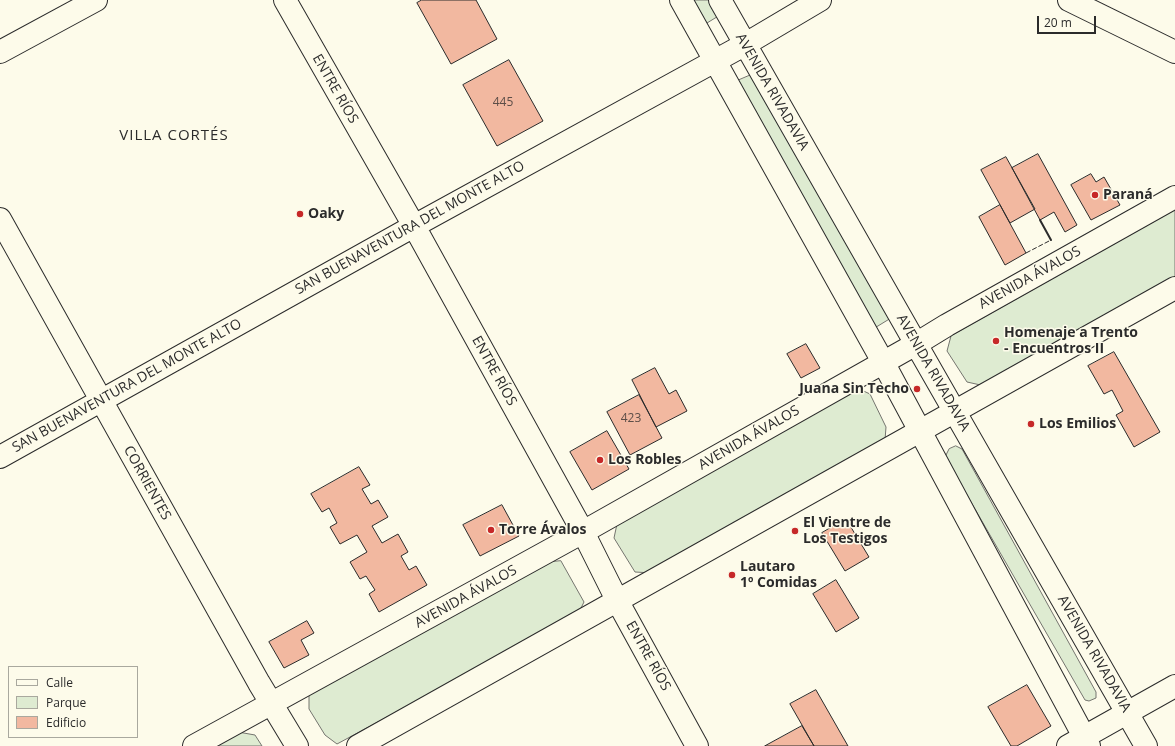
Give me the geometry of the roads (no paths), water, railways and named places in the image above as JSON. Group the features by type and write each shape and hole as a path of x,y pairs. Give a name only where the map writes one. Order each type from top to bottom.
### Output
{"street":[{"path":"0,52 96,0"},
{"name":"ENTRE RÍOS","path":"285,0 414,226 583,532 618,602 697,746"},
{"path":"681,0 883,362 1080,743 1128,712 1175,686"},
{"name":"AVENIDA RIVADAVIA","path":"720,0 744,45 1128,712 1146,746"},
{"name":"SAN BUENAVENTURA DEL MONTE ALTO","path":"0,457 414,226 714,60 744,45 820,0"},
{"path":"1069,0 1175,52"},
{"name":"AVENIDA ÁVALOS","path":"194,746 583,532 916,344 947,324 1175,197"},
{"name":"CORRIENTES","path":"0,219 271,703 297,746"},
{"path":"358,746 618,602 1175,288"}],"place":[{"name":"Paraná","path":"1095,195"},
{"name":"Oaky","path":"300,214"},
{"name":"Homenaje a Trento - Encuentros II","path":"996,341"},
{"name":"Juana Sin Techo","path":"917,389"},
{"name":"Los Emilios","path":"1031,424"},
{"name":"Los Robles","path":"600,460"},
{"name":"Torre Ávalos","path":"491,530"},
{"name":"El Vientre de Los Testigos","path":"795,531"},
{"name":"Lautaro 1º Comidas","path":"732,575"}],"district":[{"name":"VILLA CORTÉS","path":"174,136"}]}
